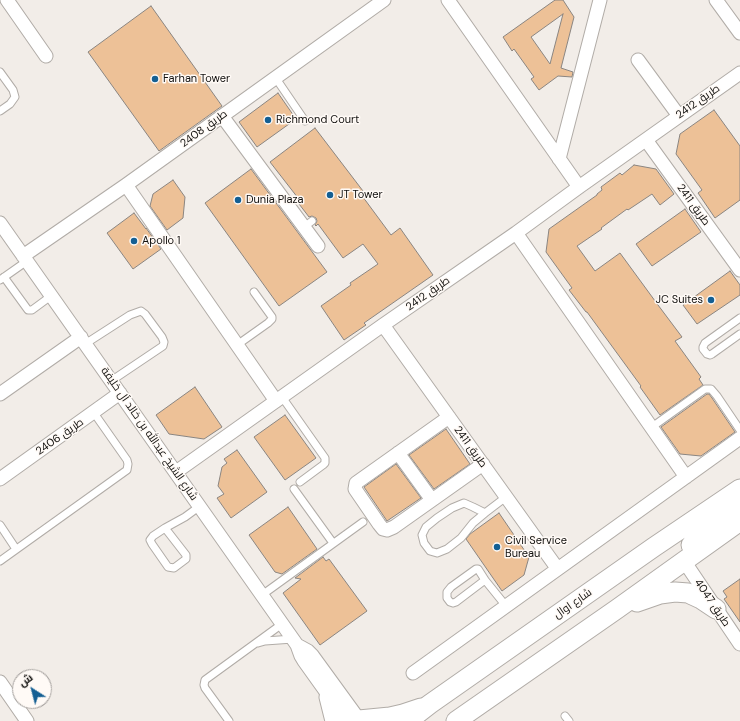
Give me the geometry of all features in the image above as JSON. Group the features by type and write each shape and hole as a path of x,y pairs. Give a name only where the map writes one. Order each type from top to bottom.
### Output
{"main road":[{"name":"شارع اوال","path":"408,721 647,552 740,489"},
{"path":"684,561 686,552 693,542 711,525 740,503"},
{"path":"456,721 740,521"},
{"path":"617,609 660,594 675,592 688,593 701,599 716,609"},
{"path":"329,697 335,721"},
{"path":"355,721 404,714 430,704"}],"street":[{"path":"7,0 46,56"},
{"name":"طريق 2408","path":"25,258 384,0"},
{"path":"448,0 579,187"},
{"path":"559,159 600,0"},
{"path":"716,0 740,33"},
{"path":"638,60 679,116"},
{"name":"طريق 2412","path":"176,472 516,233 740,73"},
{"path":"222,116 293,209 308,224 318,246"},
{"name":"طريق 2411","path":"646,140 740,270"},
{"path":"126,185 237,345 279,399"},
{"name":"شارع الشيخ عبدالله بن خالد آل خليفة","path":"0,223 295,642 304,662 329,697 355,721"},
{"path":"516,233 686,477"},
{"name":"طريق 2411","path":"383,326 557,568"},
{"path":"0,394 83,341"},
{"name":"طريق 2406","path":"0,479 120,393"},
{"path":"449,417 356,484 355,489 379,524 383,529 387,530 394,527 482,464"},
{"path":"413,673 557,568 740,438"},
{"path":"398,453 432,500"},
{"name":"طريق 4047","path":"684,561 740,644"},
{"name":"شارع الشيخ عبدالله بن خالد آل خليفة","path":"295,642 312,655 355,721"},
{"path":"0,682 27,721"}],"lane":[{"path":"0,72 13,90 15,97 10,104 0,111"},
{"path":"275,77 305,121"},
{"path":"25,258 2,279 28,310 32,310 52,296"},
{"path":"237,345 272,320 272,317 254,292"},
{"path":"83,341 130,315 141,311 145,314 162,337 164,342 163,346 111,381"},
{"path":"740,318 705,343 703,349 710,355 740,334"},
{"path":"652,427 705,389 711,389 740,430"},
{"path":"279,399 326,458 323,465 300,482"},
{"path":"0,561 127,470 127,460 94,413"},
{"path":"294,489 333,543"},
{"path":"485,513 464,503 452,508 426,527 422,535 424,543 430,551 437,553 447,549 461,538 473,522 485,513 506,497"},
{"path":"166,528 186,555 186,559 174,568 168,567 151,542 151,538 166,528 185,517 200,506"},
{"path":"262,595 363,522"},
{"path":"0,525 16,549"},
{"path":"485,580 456,602 450,602 447,598 447,592 451,587 478,569 506,606"},
{"path":"229,721 205,688 204,682 207,678 282,624"},
{"path":"256,643 265,641 295,642"}],"building":[{"path":"555,0 563,0 574,17 561,68 573,72 572,77 558,76 539,90 531,79 534,77 514,49 512,51 503,37","holes":["563,14 550,64 531,37"]},
{"name":"Farhan Tower","path":"151,6 222,106 159,151 88,52"},
{"name":"Richmond Court","path":"278,93 296,119 257,147 239,122"},
{"path":"714,110 740,146 740,200 715,218 698,193 702,190 676,154 680,134"},
{"path":"315,128 363,191 360,193 391,235 400,228 433,275 364,323 366,325 344,340 321,306 351,285 350,283 378,264 363,244 343,258 318,224 316,226 315,225 317,221 316,218 312,216 309,217 296,200 298,198 270,162"},
{"path":"634,165 656,169 674,194 660,205 652,194 628,210 627,209 601,228 602,229 577,246 595,271 620,253 682,337 675,341 701,377 699,379 703,385 660,415 640,387 641,386 569,290 572,288 546,252 549,229 597,195 602,190 601,187 620,173 622,175"},
{"path":"251,169 327,272 279,306 205,203"},
{"path":"173,180 185,197 183,218 167,230 150,206 153,194"},
{"path":"685,209 701,232 652,266 636,244"},
{"name":"Apollo 1","path":"134,213 161,249 133,269 107,233"},
{"name":"JC Suites","path":"730,271 740,285 740,295 697,324 683,305"},
{"path":"195,387 222,427 204,439 169,434 156,415"},
{"path":"709,394 712,398 735,432 701,456 680,454 661,427"},
{"path":"285,415 316,458 285,480 254,437"},
{"path":"446,429 470,464 434,489 409,455"},
{"path":"237,450 267,492 231,518 217,498 224,494 218,486 222,467 227,463 224,459"},
{"path":"396,464 421,498 387,521 364,487"},
{"path":"288,507 317,549 282,574 275,572 249,535"},
{"name":"Civil Service Bureau","path":"499,513 529,557 524,575 502,591 466,539 470,534"},
{"path":"323,557 326,561 329,559 367,611 320,645 283,593 301,579 295,578"},
{"path":"740,579 740,622 724,599 727,597 723,591"}],"place":[{"name":"Farhan Tower","path":"155,79"},
{"name":"Richmond Court","path":"268,120"},
{"name":"JT Tower","path":"330,195"},
{"name":"Dunia Plaza","path":"238,200"},
{"name":"Apollo 1","path":"134,241"},
{"name":"JC Suites","path":"711,300"},
{"name":"Civil Service Bureau","path":"497,547"}]}
